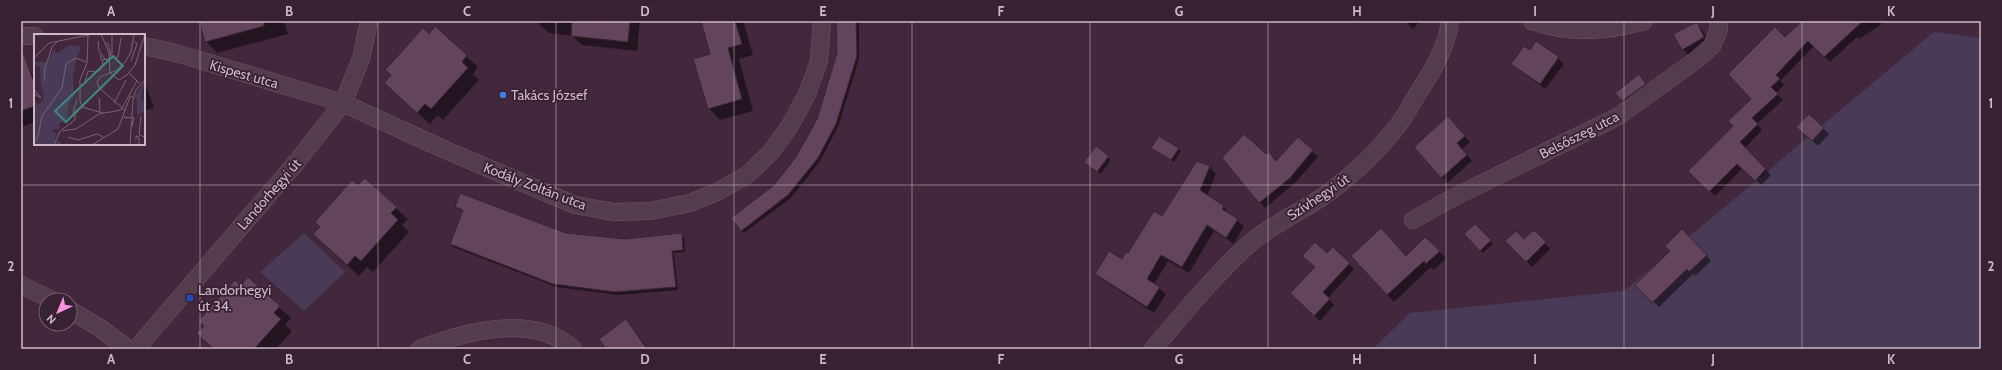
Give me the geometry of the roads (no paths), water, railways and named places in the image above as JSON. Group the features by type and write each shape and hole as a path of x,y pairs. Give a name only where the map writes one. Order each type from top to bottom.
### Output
{"street":[{"name":"Landorhegyi út","path":"136,349 294,164 343,103 361,59 369,21"},
{"name":"Kodály Zoltán utca","path":"343,103 441,148 575,204 614,212 650,211 690,203 717,192 747,175 770,152 791,124 807,94 819,61 822,21"},
{"name":"Szívhegyi út","path":"1153,349 1192,304 1247,246 1267,229 1292,217 1328,193 1357,170 1396,128 1434,68 1444,48 1450,21"},
{"path":"1532,21 1561,29 1583,32 1623,27 1644,21"},
{"name":"Belsőszeg utca","path":"1413,220 1454,197 1617,117 1690,65 1712,46 1719,30 1718,21"},
{"path":"21,36 34,36"},
{"name":"Kispest utca","path":"145,46 176,53 343,103"},
{"path":"21,285 38,293"},
{"path":"78,315 100,328 128,349"},
{"path":"420,349 448,338 473,332 501,329 527,329 566,342 573,349"}],"place":[{"name":"Takács József","path":"503,95"},
{"name":"Landorhegyi út 34.","path":"190,298"}]}
